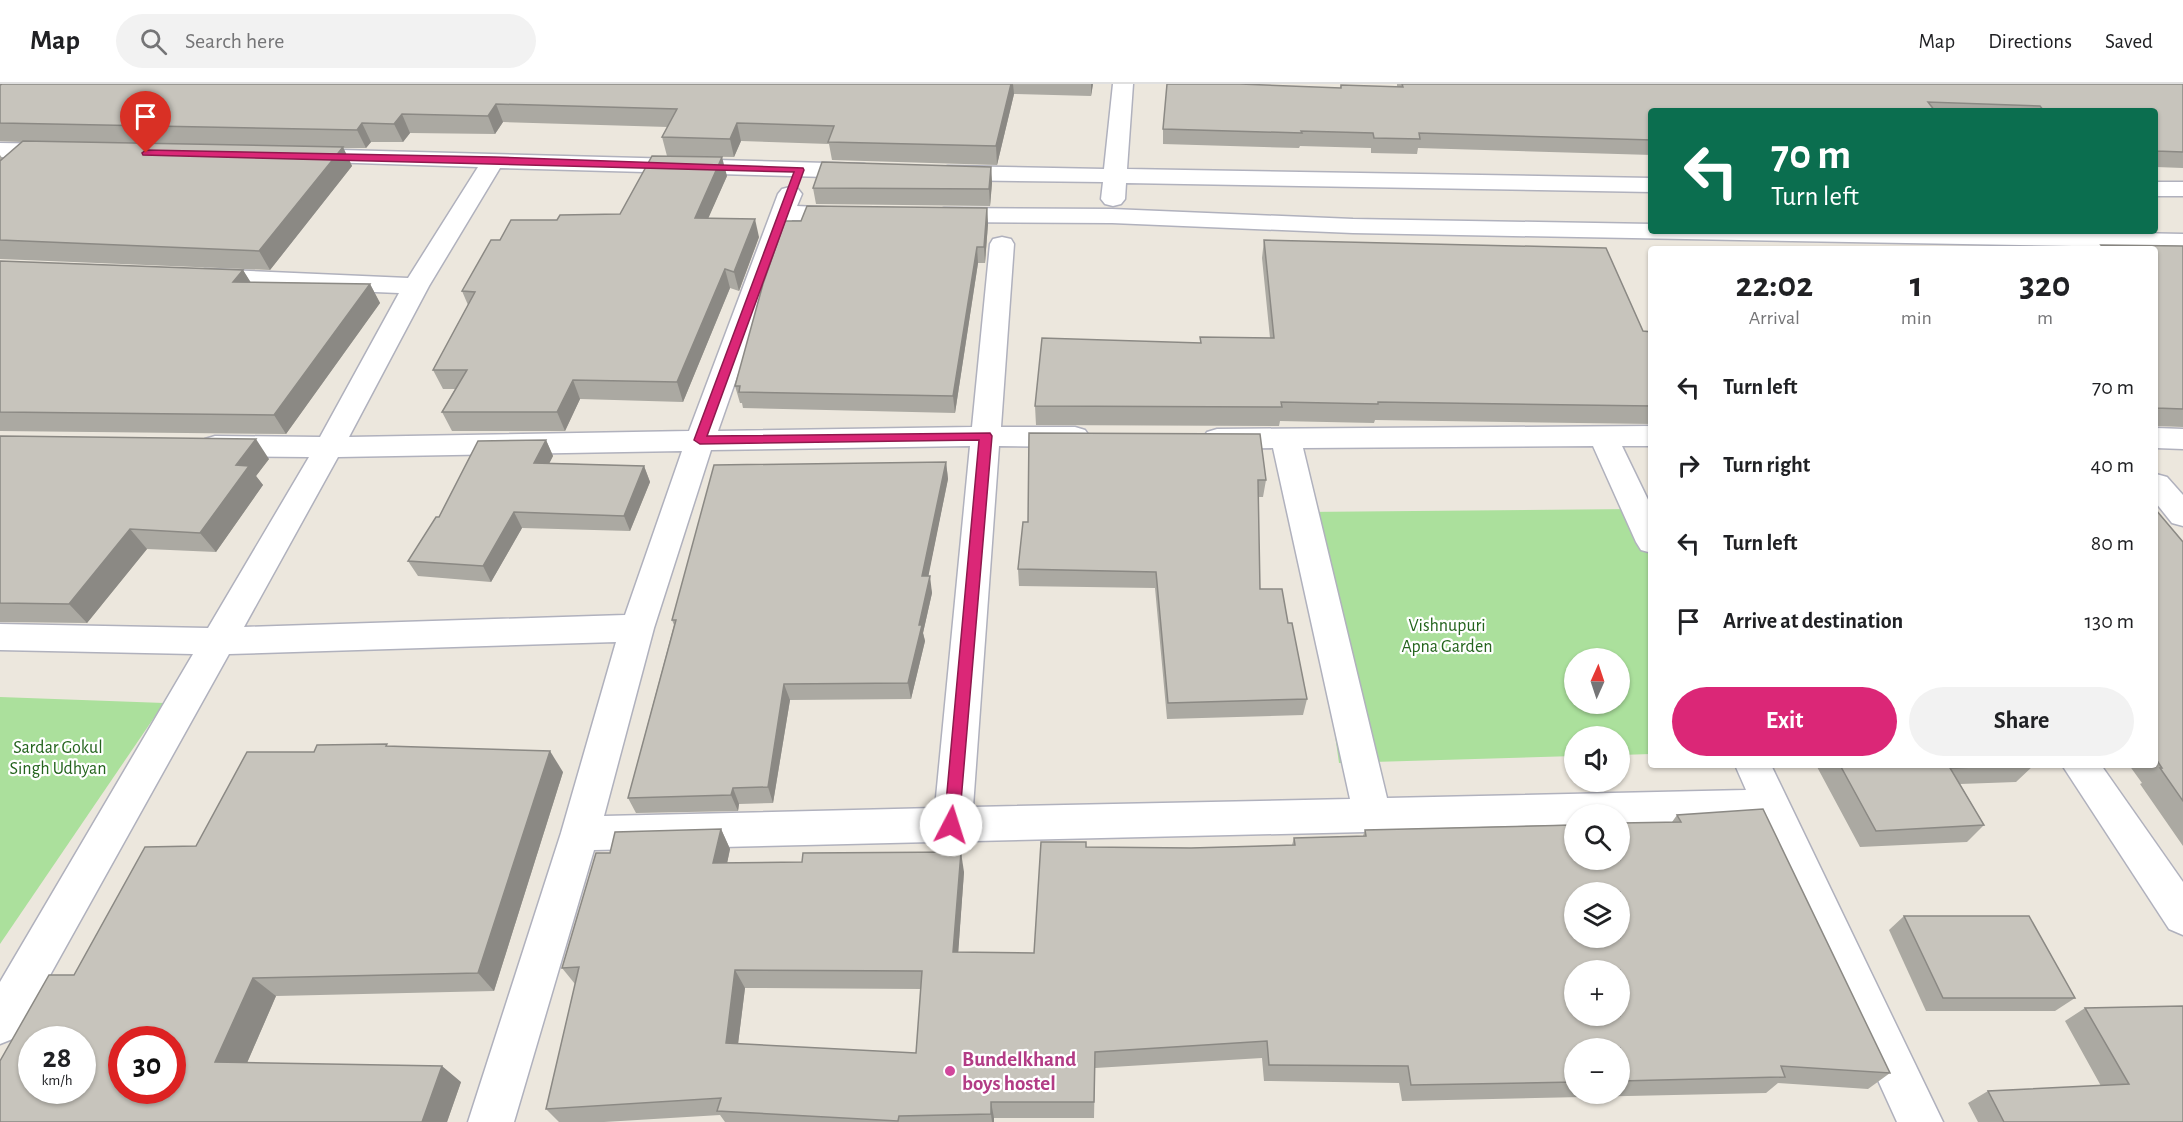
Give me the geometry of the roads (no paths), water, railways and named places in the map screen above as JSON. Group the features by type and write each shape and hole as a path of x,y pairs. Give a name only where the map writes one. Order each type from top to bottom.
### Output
{"street":[{"path":"1112,216 1123,84"},
{"path":"4,160 30,150 78,151"},
{"path":"280,155 881,172"},
{"path":"3,1011 220,641 416,286 494,160"},
{"path":"491,1122 580,833 637,628 700,440 799,170"},
{"path":"928,173 1648,185"},
{"path":"2158,189 2183,189"},
{"path":"784,213 866,214"},
{"path":"924,214 1112,216 1353,226 1648,231"},
{"path":"1796,234 2183,241"},
{"path":"951,825 1002,244"},
{"path":"178,276 416,286"},
{"path":"188,446 329,447 986,436 1101,437"},
{"path":"1603,436 1648,533"},
{"path":"1194,438 1648,436"},
{"path":"2158,438 2183,439"},
{"path":"1286,439 1371,815"},
{"path":"2158,486 2183,515"},
{"path":"0,637 220,641 637,628"},
{"path":"1754,768 1920,1122"},
{"path":"2082,768 2183,916"},
{"path":"580,833 1772,806"}],"place":[{"name":"Bundelkhand boys hostel","path":"950,1071"}],"park label":[{"name":"Vishnupuri Apna Garden","path":"1447,635"},
{"name":"Sardar Gokul Singh Udhyan","path":"58,757"}]}
